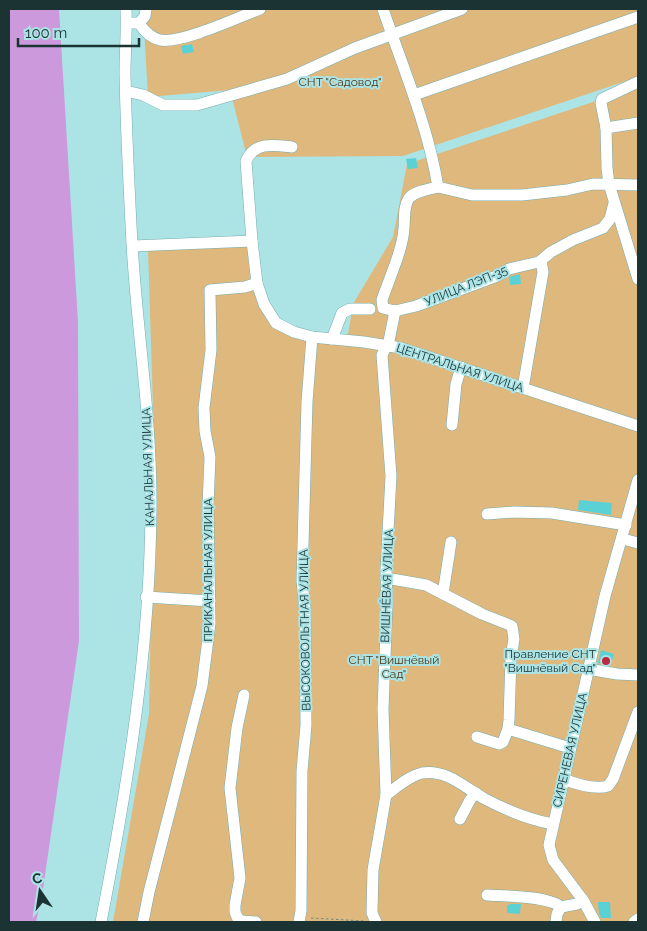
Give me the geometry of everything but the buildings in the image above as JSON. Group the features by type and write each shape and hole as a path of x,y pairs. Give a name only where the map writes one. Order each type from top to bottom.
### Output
{"street":[{"name":"КАНАЛЬНАЯ УЛИЦА","path":"102,922 122,814 138,702 151,503 132,246 126,91 126,9"},
{"path":"126,24 139,23 145,16 146,9"},
{"path":"139,23 154,38 169,40 207,30 260,9"},
{"path":"383,9 414,95 430,148 438,187"},
{"path":"126,91 143,94 163,106 192,106 287,79 355,48 462,9"},
{"path":"414,95 638,17"},
{"path":"638,82 602,99 601,103 606,128 609,184 638,279"},
{"path":"606,128 638,123"},
{"name":"ЦЕНТРАЛЬНАЯ УЛИЦА","path":"292,147 263,146 254,150 246,161 257,283 264,304 276,323 294,332 312,337 386,345 424,354 638,426"},
{"path":"376,308 382,300 403,237 404,212 411,196 416,193 438,187 472,195 498,195 567,190 593,184 638,186"},
{"name":"УЛИЦА ЛЭП-35","path":"394,311 421,304 498,276 509,268 541,261 551,252 573,240 603,228 610,219 614,203"},
{"path":"132,246 252,241"},
{"path":"524,388 542,272 541,261"},
{"name":"ПРИКАНАЛЬНАЯ УЛИЦА","path":"143,922 202,686 210,623 208,506 210,457 205,431 204,408 210,350 210,290 245,287 257,283"},
{"path":"332,339 342,314 350,309 376,308 394,311"},
{"name":"ВИШНЁВАЯ УЛИЦА","path":"375,921 372,913 373,870 386,795 383,709 391,476 382,355 394,311"},
{"name":"ВЫСОКОВОЛЬТНАЯ УЛИЦА","path":"300,920 302,772 306,725 305,620 302,582 307,402 312,337"},
{"path":"452,425 456,384 461,367"},
{"name":"СИРЕНЕВАЯ УЛИЦА","path":"595,922 583,900 551,856 549,845 605,596 623,539 638,480"},
{"path":"487,514 514,512 552,513 626,525"},
{"path":"623,539 638,544"},
{"path":"443,594 451,542"},
{"path":"386,578 421,583 482,614 512,626 514,639 511,657 508,729 504,740 499,744 478,737"},
{"path":"146,597 210,601"},
{"path":"588,669 617,674 638,675"},
{"path":"244,695 237,728 230,788 240,878 235,905 236,916 242,921 256,922"},
{"path":"563,779 599,788 608,786 613,779 638,712"},
{"path":"508,729 570,748"},
{"path":"386,795 416,775 429,772 448,776 517,814 553,824"},
{"path":"460,819 476,793"},
{"path":"487,895 525,897 556,903 561,907 577,904 583,900"},
{"path":"556,922 557,914 561,907"},
{"path":"634,922 638,919"}],"path":[{"path":"300,920 375,921"}],"green space":[{"name":"СНТ \"Садовод\"","path":"143,9 638,9 638,77 403,156 247,157 230,90 148,97"},
{"name":"СНТ \"Вишнёвый Сад\"","path":"638,87 638,922 113,922 149,714 154,440 148,249 232,244 254,248 262,298 276,326 346,346 353,304 393,237 407,164"}],"shaded area":[{"path":"9,9 59,9 78,322 79,641 42,896 36,922 9,922"}],"place":[{"name":"Правление СНТ \"Вишнёвый Сад\"","path":"606,661"}]}
